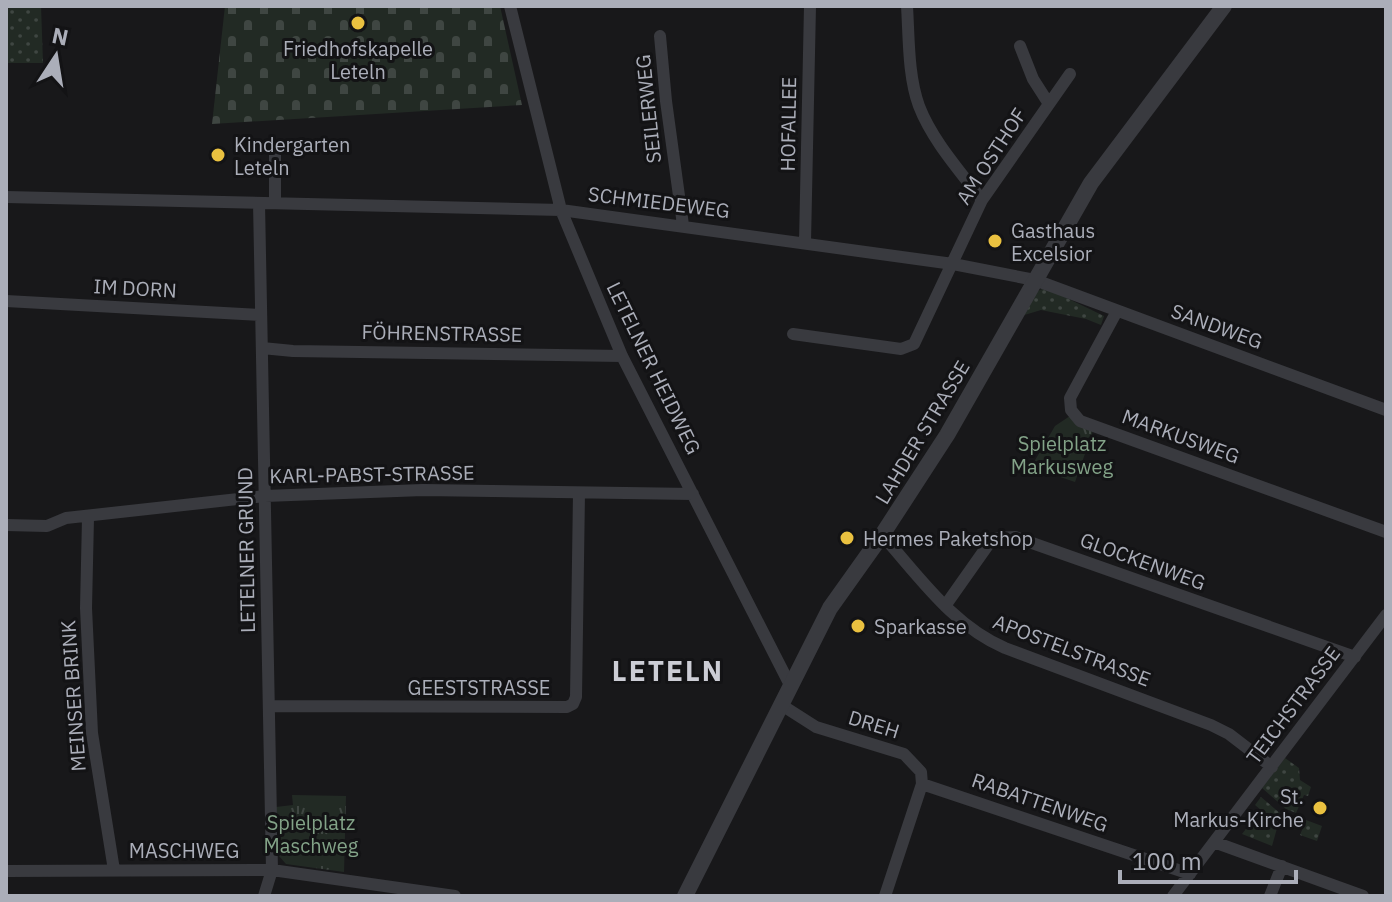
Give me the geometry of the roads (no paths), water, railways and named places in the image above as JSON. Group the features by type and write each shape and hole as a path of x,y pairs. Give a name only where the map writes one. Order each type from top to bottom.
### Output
{"street":[{"name":"LETELNER HEIDWEG","path":"510,6 561,210 622,356 790,685"},
{"name":"HOFALLEE","path":"805,242 810,6"},
{"path":"907,6 910,56 919,105 934,134 982,200"},
{"name":"LAHDER STRASSE","path":"685,896 830,608 947,435 1091,183 1224,6"},
{"name":"SEILERWEG","path":"660,36 683,225"},
{"path":"1020,46 1033,79 1049,104"},
{"name":"AM OSTHOF","path":"793,334 901,349 918,338 982,200 1070,74"},
{"path":"275,147 275,202"},
{"name":"SCHMIEDEWEG","path":"6,197 561,210 805,242 953,264 1035,280"},
{"name":"LETELNER GRUND","path":"259,203 272,870 264,896"},
{"name":"SANDWEG","path":"1035,280 1386,410"},
{"name":"IM DORN","path":"6,301 261,315"},
{"name":"MARKUSWEG","path":"1117,311 1070,398 1071,410 1080,421 1386,532"},
{"name":"FÖHRENSTRASSE","path":"262,348 622,356"},
{"name":"KARL-PABST-STRASSE","path":"6,525 47,526 66,518 88,518 265,496 423,490 693,494"},
{"name":"GEESTSTRASSE","path":"269,706 567,707 573,704 576,697 579,493"},
{"name":"MEINSER BRINK","path":"88,518 86,608 92,733 114,870"},
{"name":"APOSTELSTRASSE","path":"882,535 945,606 976,633 1211,725 1229,734 1272,767"},
{"name":"GLOCKENWEG","path":"945,606 988,545 997,538 1015,537 1355,657"},
{"name":"TEICHSTRASSE","path":"1173,896 1386,615"},
{"name":"DREH","path":"780,704 816,727 904,754 921,772 922,784"},
{"path":"885,896 922,784"},
{"name":"RABATTENWEG","path":"922,784 1190,874"},
{"path":"1214,842 1363,896"},
{"path":"1270,896 1282,866"},
{"name":"MASCHWEG","path":"6,871 272,870 455,896"}],"place":[{"name":"Friedhofskapelle Leteln","path":"358,23"},
{"name":"Kindergarten Leteln","path":"218,155"},
{"name":"Gasthaus Excelsior","path":"995,241"},
{"name":"Hermes Paketshop","path":"847,538"},
{"name":"Sparkasse","path":"858,626"},
{"name":"St. Markus-Kirche","path":"1320,808"}],"district":[{"name":"LETELN","path":"668,670"}],"park label":[{"name":"Spielplatz Markusweg","path":"1062,454"},
{"name":"Spielplatz Maschweg","path":"311,834"}]}
